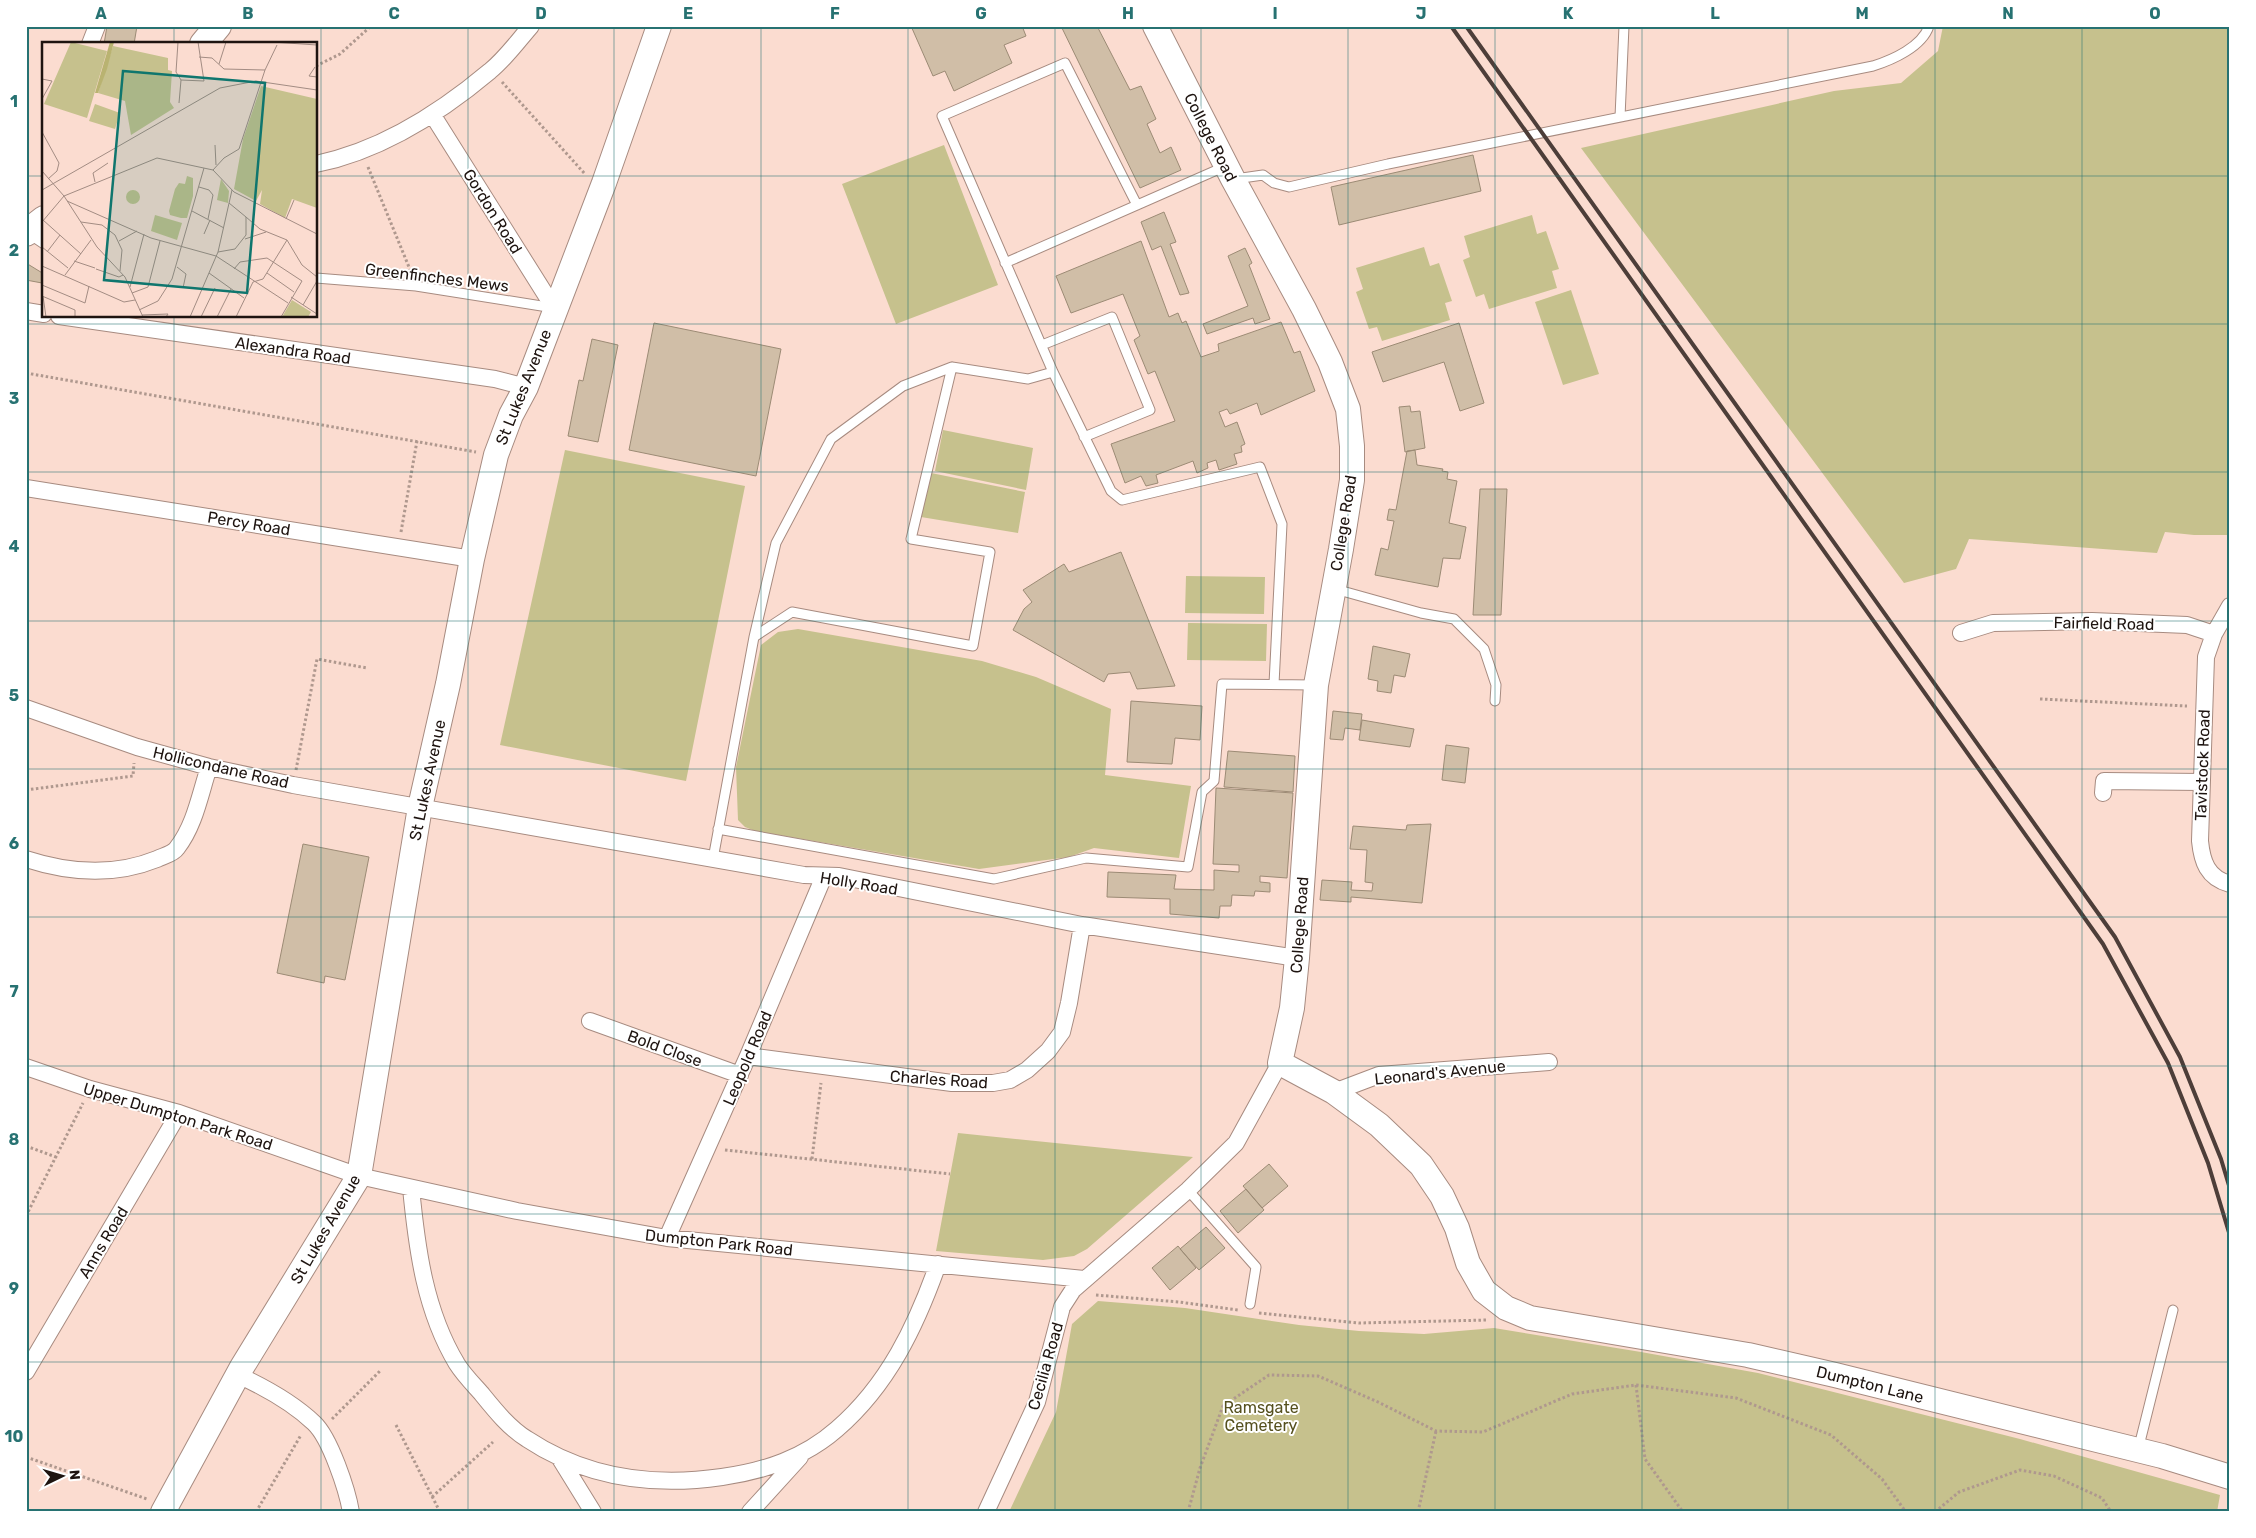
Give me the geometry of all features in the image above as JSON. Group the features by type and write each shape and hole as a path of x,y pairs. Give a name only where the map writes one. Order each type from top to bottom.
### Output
{"main road":[{"path":"205,42 218,26"}],"street":[{"path":"91,42 96,26"},
{"path":"318,164 339,159 392,137 432,114 491,70 531,26"},
{"name":"St Lukes Avenue","path":"164,1509 238,1375 359,1176 420,807 472,559 496,456 511,415 526,387 554,308 604,182 659,26"},
{"name":"College Road","path":"1084,1279 1188,1190 1236,1143 1280,1063 1292,1008 1297,958 1316,685 1352,480 1352,446 1348,409 1330,362 1155,26"},
{"name":"Gordon Road","path":"432,114 554,308"},
{"path":"26,312 42,314"},
{"name":"Alexandra Road","path":"73,318 495,379 526,387"},
{"name":"Percy Road","path":"26,488 472,559"},
{"path":"2214,634 2230,606"},
{"name":"Fairfield Road","path":"1961,633 1993,623 2092,621 2187,625 2214,634"},
{"name":"Tavistock Road","path":"2214,634 2206,657 2200,840 2202,862 2212,875 2230,884"},
{"name":"Hollicondane Road","path":"26,708 137,747 209,767 294,785 420,807"},
{"path":"26,859 44,865 79,871 105,871 143,864 176,851 189,830 209,767"},
{"path":"2103,793 2104,781 2202,782"},
{"name":"Holly Road","path":"420,807 804,875 839,876 1082,925 1297,958"},
{"name":"Leopold Road","path":"667,1238 740,1075 824,876"},
{"name":"Charles Road","path":"748,1056 824,1068 974,1084 1010,1080 1027,1070 1048,1051 1062,1032 1069,1004 1082,925"},
{"name":"Bold Close","path":"590,1021 740,1075"},
{"name":"Leonard's Avenue","path":"1334,1092 1379,1075 1549,1062"},
{"path":"1280,1063 1334,1092 1379,1125 1421,1165 1442,1196 1457,1228 1468,1263 1484,1291 1506,1308"},
{"name":"Upper Dumpton Park Road","path":"26,1067 90,1089 179,1113 359,1176"},
{"name":"Anns Road","path":"28,1366 179,1113"},
{"name":"Dumpton Park Road","path":"359,1176 517,1211 667,1238 1084,1279"},
{"path":"411,1188 415,1229 428,1300 442,1336 454,1359 496,1411 525,1438 559,1457 615,1477 655,1482 698,1481 757,1472 803,1453 837,1430 865,1402 892,1368 925,1301 938,1264"},
{"name":"Cecilia Road","path":"986,1512 1036,1402 1062,1306 1073,1290 1084,1279"},
{"name":"Dumpton Lane","path":"1506,1308 1530,1318 1738,1354 1835,1375 2162,1456 2230,1477"},
{"path":"238,1375 293,1407 315,1426 347,1492 351,1512"},
{"path":"750,1512 803,1453"},
{"path":"559,1457 593,1512"}],"lane":[{"path":"1620,117 1624,26"},
{"path":"1005,264 1137,205 1230,173 1263,175 1274,183 1289,187 1388,164 1873,66 1892,60 1911,48 1929,26"},
{"path":"1137,205 1065,64 942,116 1053,372 1111,491 1122,500 1260,467 1282,524 1274,684"},
{"name":"Greenfinches Mews","path":"318,278 416,286 554,308"},
{"path":"1042,345 1112,317 1150,410 1084,437"},
{"path":"713,859 754,637 776,543 831,439 903,386 952,367 1028,379 1053,372"},
{"path":"754,637 792,612 973,646 990,552 911,539 952,367"},
{"path":"1333,588 1421,613 1454,619 1484,648 1496,685 1495,701"},
{"path":"718,829 994,879 1086,858 1188,867 1202,792 1214,781 1222,684 1316,685"},
{"path":"1188,1190 1256,1267 1249,1309"},
{"path":"2138,1451 2173,1310"}],"path":[{"path":"318,65 340,54 370,26"},
{"path":"491,70 585,174 604,182"},
{"path":"361,150 416,286"},
{"path":"26,373 496,456"},
{"path":"398,547 417,441"},
{"path":"294,785 317,659 367,668"},
{"path":"2040,699 2204,706"},
{"path":"26,790 133,776 137,747"},
{"path":"812,1159 824,1068"},
{"path":"26,1216 90,1089"},
{"path":"26,1146 56,1157"},
{"path":"707,1148 950,1174"},
{"path":"1084,1279 1096,1295 1249,1309 1359,1323 1500,1320 1506,1308"},
{"path":"256,1512 315,1426 381,1370"},
{"path":"1188,1512 1200,1468 1223,1406 1269,1375 1318,1376 1376,1401 1436,1431 1483,1432 1572,1394 1636,1385 1736,1398 1831,1435 1882,1479 1906,1512"},
{"path":"1636,1385 1645,1460 1683,1512"},
{"path":"396,1425 440,1512"},
{"path":"1418,1512 1436,1431"},
{"path":"432,1497 493,1442"},
{"path":"26,1457 164,1509"},
{"path":"1934,1512 1960,1492 2020,1470 2054,1476 2070,1483 2102,1498 2111,1512"}],"green space":[{"path":"1943,26 2230,26 2230,535 2194,535 2165,532 2157,553 1969,539 1956,569 1904,583 1581,148 1834,91 1901,83 1938,51"},
{"path":"944,145 998,285 896,324 842,184"},
{"path":"1532,215 1537,234 1546,231 1559,269 1552,271 1557,288 1489,309 1484,294 1476,297 1463,260 1470,257 1464,236"},
{"path":"1424,247 1430,266 1439,263 1452,301 1445,303 1450,320 1382,341 1377,327 1369,329 1356,292 1363,289 1356,268"},
{"path":"1571,290 1599,374 1563,385 1535,302"},
{"path":"943,430 1033,448 1026,490 935,471"},
{"path":"565,450 745,486 686,781 500,745"},
{"path":"931,473 1025,492 1018,533 921,517"},
{"path":"1186,576 1265,577 1264,614 1185,613"},
{"path":"1188,623 1267,624 1266,661 1187,660"},
{"path":"798,629 982,661 1036,677 1111,709 1105,775 1191,786 1179,858 1094,848 1069,857 979,869 755,831 745,827 738,820 736,767 761,645 778,632"},
{"path":"958,1133 1193,1157 1087,1249 1074,1256 1043,1260 936,1251"},
{"name":"Ramsgate Cemetery","path":"1098,1301 1185,1308 1299,1325 1359,1331 1424,1334 1494,1328 1758,1373 2020,1439 2220,1495 2217,1512 1009,1512 1056,1412 1072,1324"}],"building":[{"path":"107,26 137,26 134,42 104,42"},
{"path":"911,26 1022,26 1026,36 1004,45 1012,63 954,91 945,71 933,76"},
{"path":"1061,26 1097,26 1130,90 1141,86 1156,119 1147,124 1160,153 1171,147 1181,170 1140,188"},
{"path":"1473,155 1481,191 1339,225 1331,187"},
{"path":"1164,212 1176,242 1170,244 1189,293 1180,295 1161,246 1152,250 1141,222"},
{"path":"1141,241 1169,317 1178,313 1182,323 1186,321 1201,357 1219,351 1218,344 1281,322 1294,353 1300,351 1315,391 1261,415 1257,403 1230,414 1227,409 1219,412 1225,427 1237,422 1245,444 1241,446 1242,452 1234,454 1237,464 1219,470 1216,460 1207,463 1208,468 1197,473 1193,461 1156,475 1158,483 1146,486 1141,476 1125,483 1111,444 1175,421 1155,371 1148,374 1134,340 1140,336 1123,294 1071,313 1056,276"},
{"path":"1245,248 1252,263 1249,265 1270,319 1255,324 1253,318 1207,334 1203,324 1248,306 1228,256"},
{"path":"26,263 42,273 42,283 26,280"},
{"path":"654,323 781,349 756,476 629,450"},
{"path":"1459,323 1484,403 1460,411 1444,362 1383,382 1372,352"},
{"path":"592,339 618,345 598,442 568,436 579,380 583,381"},
{"path":"1410,406 1411,412 1420,411 1425,448 1405,452 1399,407"},
{"path":"1415,450 1417,465 1443,469 1442,471 1448,472 1447,479 1457,481 1449,523 1466,527 1460,559 1443,558 1438,587 1375,575 1381,548 1388,550 1394,521 1387,520 1389,509 1396,510 1407,451"},
{"path":"1480,489 1507,489 1501,615 1473,615"},
{"path":"1121,552 1175,686 1137,689 1130,672 1108,674 1104,682 1013,630 1024,609 1032,602 1023,590 1064,564 1069,572"},
{"path":"1373,646 1410,654 1405,677 1394,675 1391,693 1377,691 1378,681 1368,679"},
{"path":"1131,701 1202,706 1200,740 1175,738 1172,764 1127,762"},
{"path":"1333,711 1362,714 1360,730 1345,728 1343,740 1330,739"},
{"path":"1362,720 1414,729 1410,747 1359,740"},
{"path":"1446,745 1469,748 1465,783 1442,780"},
{"path":"1228,751 1295,756 1293,792 1224,787"},
{"path":"1216,788 1293,793 1287,878 1260,876 1260,882 1270,883 1270,892 1255,891 1254,896 1232,895 1231,906 1220,906 1219,918 1170,914 1170,899 1107,897 1108,872 1176,875 1174,889 1214,890 1214,870 1239,872 1239,865 1213,864"},
{"path":"1431,824 1422,903 1351,897 1351,902 1320,900 1322,880 1352,882 1351,890 1372,891 1373,883 1365,882 1367,850 1350,849 1353,826 1406,830 1407,825"},
{"path":"303,844 369,857 345,980 325,976 324,983 277,973"},
{"path":"1269,1164 1288,1186 1262,1208 1243,1186"},
{"path":"1246,1189 1264,1210 1238,1233 1220,1211"},
{"path":"1206,1227 1225,1248 1199,1270 1180,1249"},
{"path":"1178,1246 1196,1268 1170,1290 1152,1268"}],"railway":[{"path":"1451,26 2103,944 2168,1063 2208,1163 2230,1236"},
{"path":"1466,26 2115,937 2180,1057 2221,1159 2230,1189"}]}
